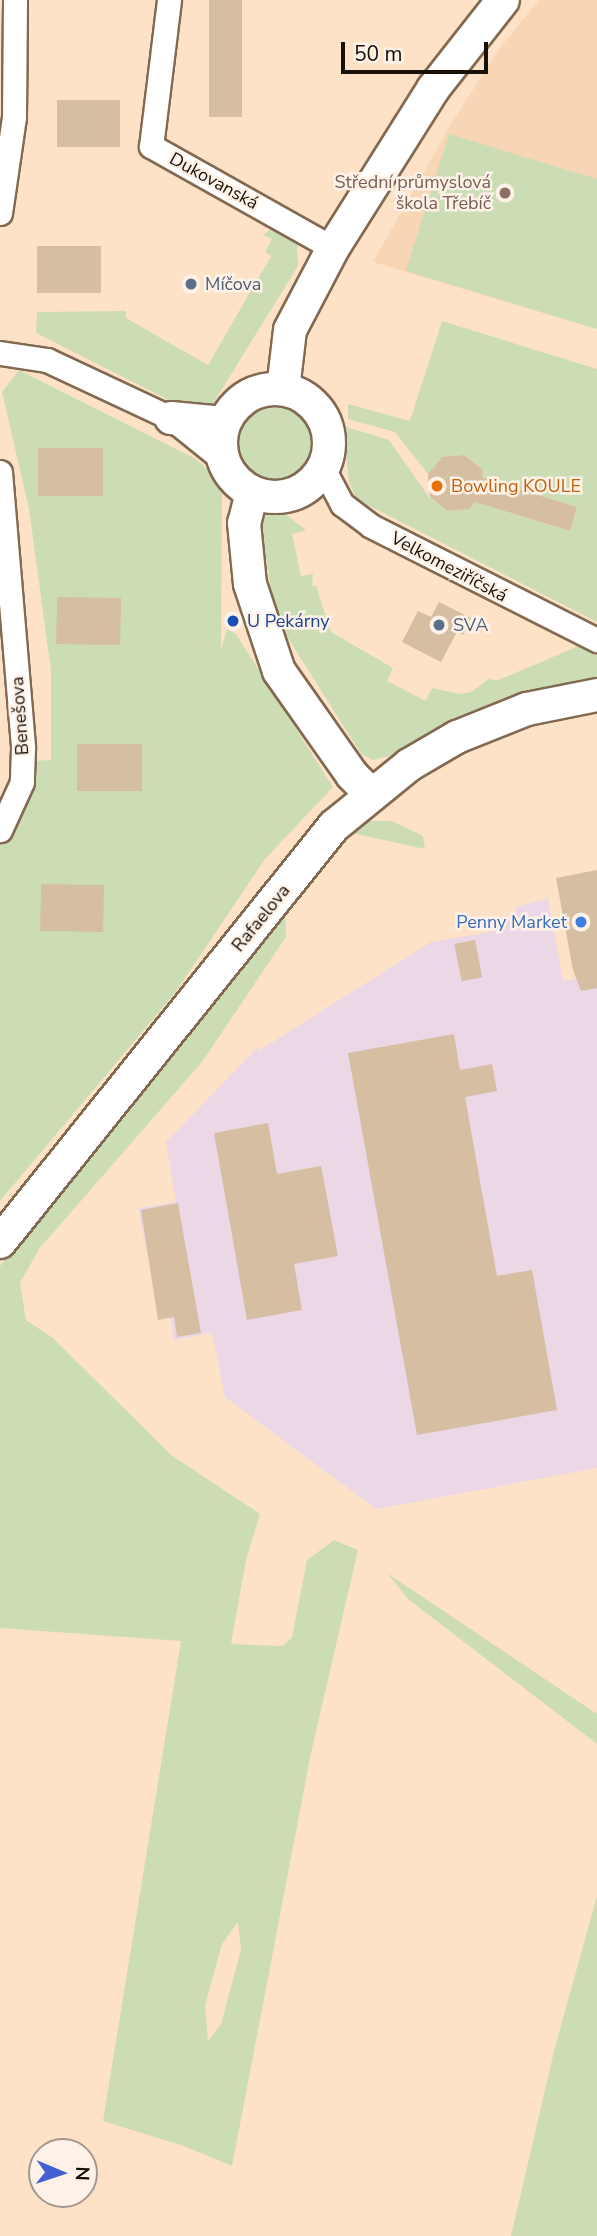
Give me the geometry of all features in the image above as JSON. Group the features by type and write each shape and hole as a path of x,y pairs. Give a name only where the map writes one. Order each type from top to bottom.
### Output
{"street":[{"path":"0,214 14,117 16,0"},
{"name":"Dukovanská","path":"169,0 151,146 333,248"},
{"path":"283,389 290,330 333,248 433,89 503,0"},
{"path":"0,353 47,360 171,418 223,460 237,481 252,492 287,496 303,489 323,468 328,452 323,418 299,394 283,389 247,396 224,423 223,460"},
{"path":"171,418 224,423"},
{"name":"Velkomeziříčská","path":"323,468 342,504 371,526 597,640"},
{"name":"Benešova","path":"0,472 23,748 22,782 0,830"},
{"path":"252,492 244,523 250,584 279,671 344,765 371,794"},
{"name":"Rafaelova","path":"0,1242 334,826 409,765 476,727 527,709 597,695"}],"shaded area":[{"name":"Střední průmyslová škola Třebíč","path":"539,0 597,0 597,329 373,262 451,124 499,49"},
{"path":"548,898 563,981 597,975 597,1468 376,1509 225,1397 212,1333 174,1340 159,1253 147,1253 138,1208 176,1202 166,1142 258,1047 257,1052 431,942 490,932 490,923 516,921 516,907"}],"green space":[{"path":"449,134 597,179 597,329 406,271"},
{"path":"274,225 297,239 298,266 209,410 198,415 36,333 37,312 126,311 126,318 208,365 271,256 265,252 272,239 264,235"},
{"path":"442,321 597,369 597,622 356,499 349,482 343,426 389,440 429,497 447,511 469,509 475,502 570,531 577,507 483,478 482,469 464,455 442,457 428,474 395,432 348,419 348,404 410,421"},
{"path":"19,370 196,459 217,478 222,493 221,651 227,629 236,634 333,787 265,859 175,993 0,1201 0,844 24,812 35,761 51,760 51,671 29,509 2,392"},
{"path":"275,404 290,407 303,416 312,429 315,444 312,459 303,472 290,481 275,484 260,481 247,472 238,459 235,444 238,429 247,416 260,407"},
{"path":"280,510 306,530 292,534 301,576 313,574 312,586 316,586 331,632 393,668 387,681 426,701 432,688 460,694 471,692 490,678 496,681 581,645 597,654 597,682 407,752 373,760 361,754 283,630 272,596 261,525 268,511"},
{"path":"369,821 392,821 423,836 425,849 347,832"},
{"path":"285,909 286,937 202,1062 39,1249 20,1283 26,1320 53,1338 171,1455 260,1514 246,1560 231,1644 283,1646 292,1637 307,1560 334,1540 358,1550 311,1753 232,2166 184,2146 103,2121 181,1641 0,1628 0,1266","holes":["238,1922 241,1950 221,2024 208,2041 205,2005 222,1944"]},
{"path":"387,1573 597,1714 597,1744 408,1599"},
{"path":"597,1896 597,2236 511,2236 555,2047"}],"building":[{"path":"209,0 242,0 242,117 209,117"},
{"path":"57,100 120,100 120,147 57,147"},
{"path":"37,246 101,246 101,293 37,293"},
{"path":"38,448 103,448 103,496 38,496"},
{"path":"464,455 482,469 483,478 577,507 570,531 475,502 469,509 447,511 430,497 428,474 442,457"},
{"path":"57,597 121,598 120,645 56,644"},
{"name":"SVA","path":"439,602 471,618 463,635 457,632 441,662 402,642 418,611 431,617"},
{"path":"77,744 142,744 142,791 77,791"},
{"name":"Penny Market","path":"597,870 597,988 581,991 573,970 556,878"},
{"path":"41,884 104,885 103,932 40,931"},
{"path":"475,940 482,977 462,981 454,944"},
{"path":"454,1034 460,1070 492,1064 497,1091 465,1097 497,1276 532,1270 557,1410 417,1435 348,1053"},
{"path":"268,1123 277,1174 321,1166 338,1256 294,1264 302,1310 247,1320 214,1133"},
{"path":"178,1203 201,1333 177,1337 174,1317 158,1320 141,1210"}],"place":[{"name":"Střední průmyslová škola Třebíč","path":"505,193"},
{"name":"Míčova","path":"191,284"},
{"name":"Bowling KOULE","path":"437,486"},
{"name":"U Pekárny","path":"233,621"},
{"name":"SVA","path":"439,625"},
{"name":"Penny Market","path":"581,922"}]}
